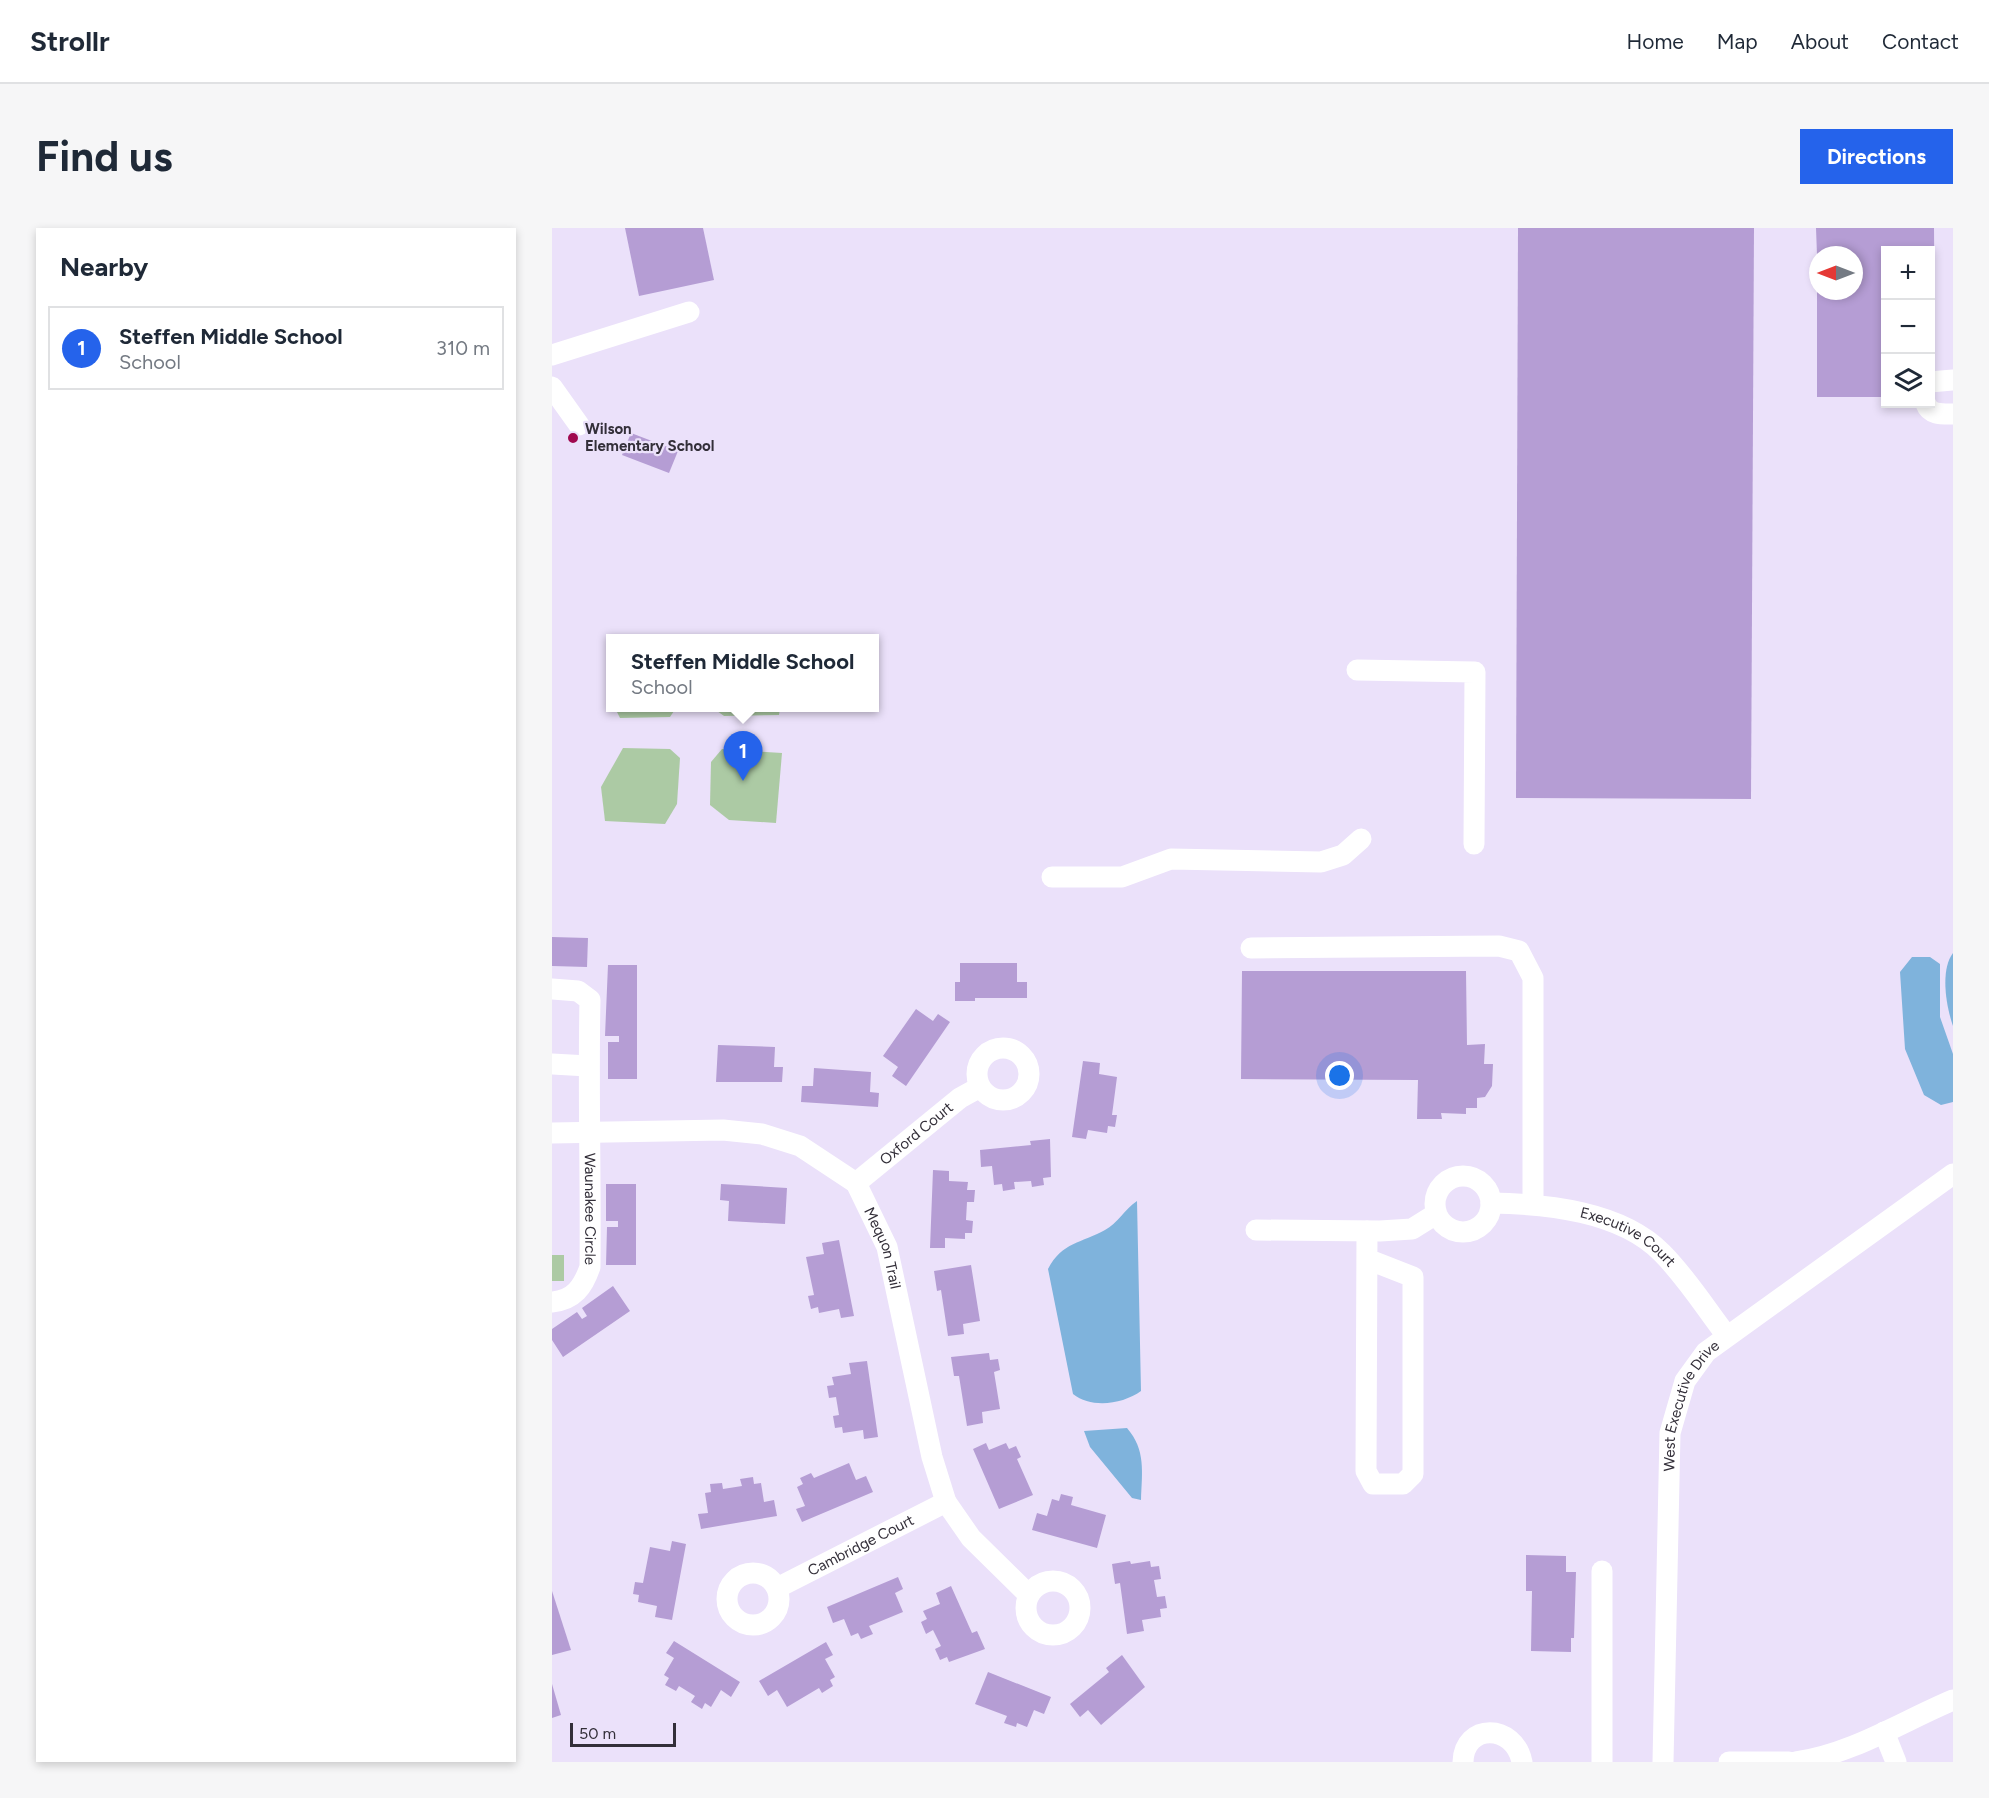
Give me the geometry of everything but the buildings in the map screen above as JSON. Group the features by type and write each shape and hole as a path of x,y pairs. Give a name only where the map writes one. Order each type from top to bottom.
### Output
{"street":[{"path":"552,355 689,312"},
{"path":"1935,382 1953,380"},
{"path":"552,387 579,425"},
{"path":"1929,408 1938,414 1953,414"},
{"path":"1357,670 1475,672 1474,844"},
{"path":"1052,877 1122,876 1171,859 1321,862 1343,855 1361,839"},
{"path":"1251,948 1499,946 1519,951 1533,978 1533,1204"},
{"name":"Waunakee Circle","path":"552,989 578,992 590,1000 588,1065 591,1132 590,1267 584,1285 575,1294 562,1301 552,1302"},
{"path":"552,1064 588,1065"},
{"name":"Oxford Court","path":"856,1183 960,1098 980,1088"},
{"path":"552,1133 723,1130 762,1134 800,1146 856,1183"},
{"name":"West Executive Drive","path":"1663,1762 1670,1433 1685,1381 1706,1352 1953,1174"},
{"path":"1457,1176 1467,1176 1484,1185 1491,1203 1486,1220 1480,1226 1464,1232 1447,1227 1436,1214 1434,1204 1441,1186 1457,1176"},
{"name":"Mequon Trail","path":"856,1183 887,1247 932,1458 946,1502 971,1538 1029,1595"},
{"name":"Executive Court","path":"1491,1203 1533,1204 1600,1217 1661,1252 1727,1336"},
{"path":"1256,1230 1412,1229 1436,1214"},
{"path":"1367,1231 1366,1471 1373,1484 1403,1484 1413,1474 1413,1277 1367,1259"},
{"name":"Cambridge Court","path":"777,1588 946,1502"},
{"path":"1602,1571 1602,1762"},
{"path":"1796,1762 1835,1754 1953,1700"},
{"path":"1463,1762 1466,1749 1471,1741 1488,1732 1498,1733 1514,1742 1522,1762"},
{"path":"1884,1732 1896,1762"},
{"path":"1729,1762 1788,1762"}],"green space":[{"path":"617,712 673,712 670,717 620,718"},
{"path":"718,712 779,712 779,715 724,716"},
{"path":"623,748 670,749 680,758 677,804 665,824 605,821 601,787"},
{"path":"722,749 782,753 776,823 729,820 710,805 711,762"},
{"path":"552,1255 564,1255 564,1281 552,1281"}],"water":[{"path":"1953,953 1953,1026 1946,999 1945,978"},
{"path":"1912,957 1930,957 1940,964 1940,1017 1953,1054 1953,1102 1941,1105 1924,1095 1905,1049 1900,972"},
{"path":"1137,1201 1141,1391 1117,1402 1089,1402 1073,1394 1048,1269 1066,1248 1109,1227"},
{"path":"1127,1428 1140,1453 1141,1500 1132,1498 1090,1447 1084,1431"}],"place":[{"name":"Wilson Elementary School","path":"573,438"},
{"name":"Steffen Middle School","path":"743,781"}]}
